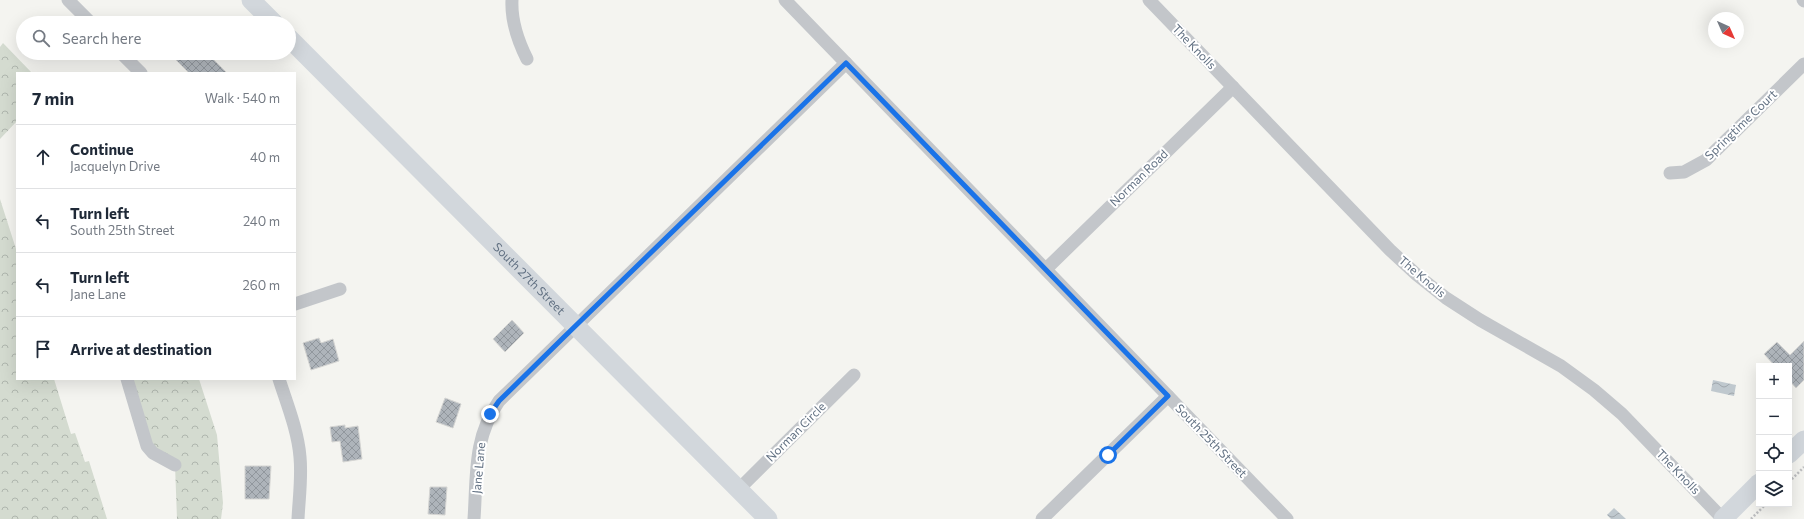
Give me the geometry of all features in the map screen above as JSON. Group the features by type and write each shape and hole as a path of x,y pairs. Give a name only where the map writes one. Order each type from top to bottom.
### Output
{"main road":[{"path":"251,0 267,16"},
{"name":"South 27th Street","path":"296,45 768,519"},
{"path":"1792,451 1804,440"},
{"path":"1723,519 1756,487"}],"street":[{"path":"68,0 84,16"},
{"path":"512,0 514,24 527,59"},
{"name":"South 25th Street","path":"785,0 1287,519"},
{"name":"The Knolls","path":"1149,0 1385,244 1417,275 1446,298 1480,320 1536,351 1594,390 1622,414 1723,519"},
{"path":"128,60 140,72"},
{"name":"Jane Lane","path":"474,519 480,440 490,414 499,401 846,63"},
{"name":"Springtime Court","path":"1670,174 1684,172 1706,160 1804,64"},
{"name":"Norman Road","path":"1046,269 1233,87"},
{"path":"296,304 340,289"},
{"name":"Norman Circle","path":"739,489 854,375"},
{"path":"127,380 147,446 153,453 175,465"},
{"path":"279,380 295,432 300,455 301,475 298,519"},
{"path":"1042,519 1168,396"}],"path":[{"path":"1792,479 1804,467"},
{"path":"1751,519 1763,507"}],"green space":[{"path":"3,43 16,56 16,60 19,60 31,72 16,72 16,122 0,139 0,47"},
{"path":"0,199 16,249 16,380 54,380 71,434 75,433 85,462 89,461 107,519 0,519"},
{"path":"127,380 199,380 217,435 223,503 221,519 177,519 175,465 153,453"}],"water":[{"path":"1713,380 1736,385 1734,396 1711,391"},
{"path":"1614,508 1626,519 1611,519 1607,515"}],"building":[{"path":"176,60 214,60 226,72 188,72"},
{"path":"512,320 524,333 505,352 493,339"},
{"path":"319,338 321,343 333,339 339,361 311,370 303,343"},
{"path":"1804,341 1804,380 1796,388 1792,383 1792,363 1772,363 1764,354 1777,342 1790,355"},
{"path":"445,398 461,404 453,428 436,422"},
{"path":"345,425 345,428 358,426 362,459 343,462 340,441 332,442 330,427"},
{"path":"245,466 271,466 269,499 245,499"},
{"path":"430,487 447,487 445,515 428,514"}],"route":[{"path":"490,414 499,401 846,63 1168,396 1108,455"}]}
